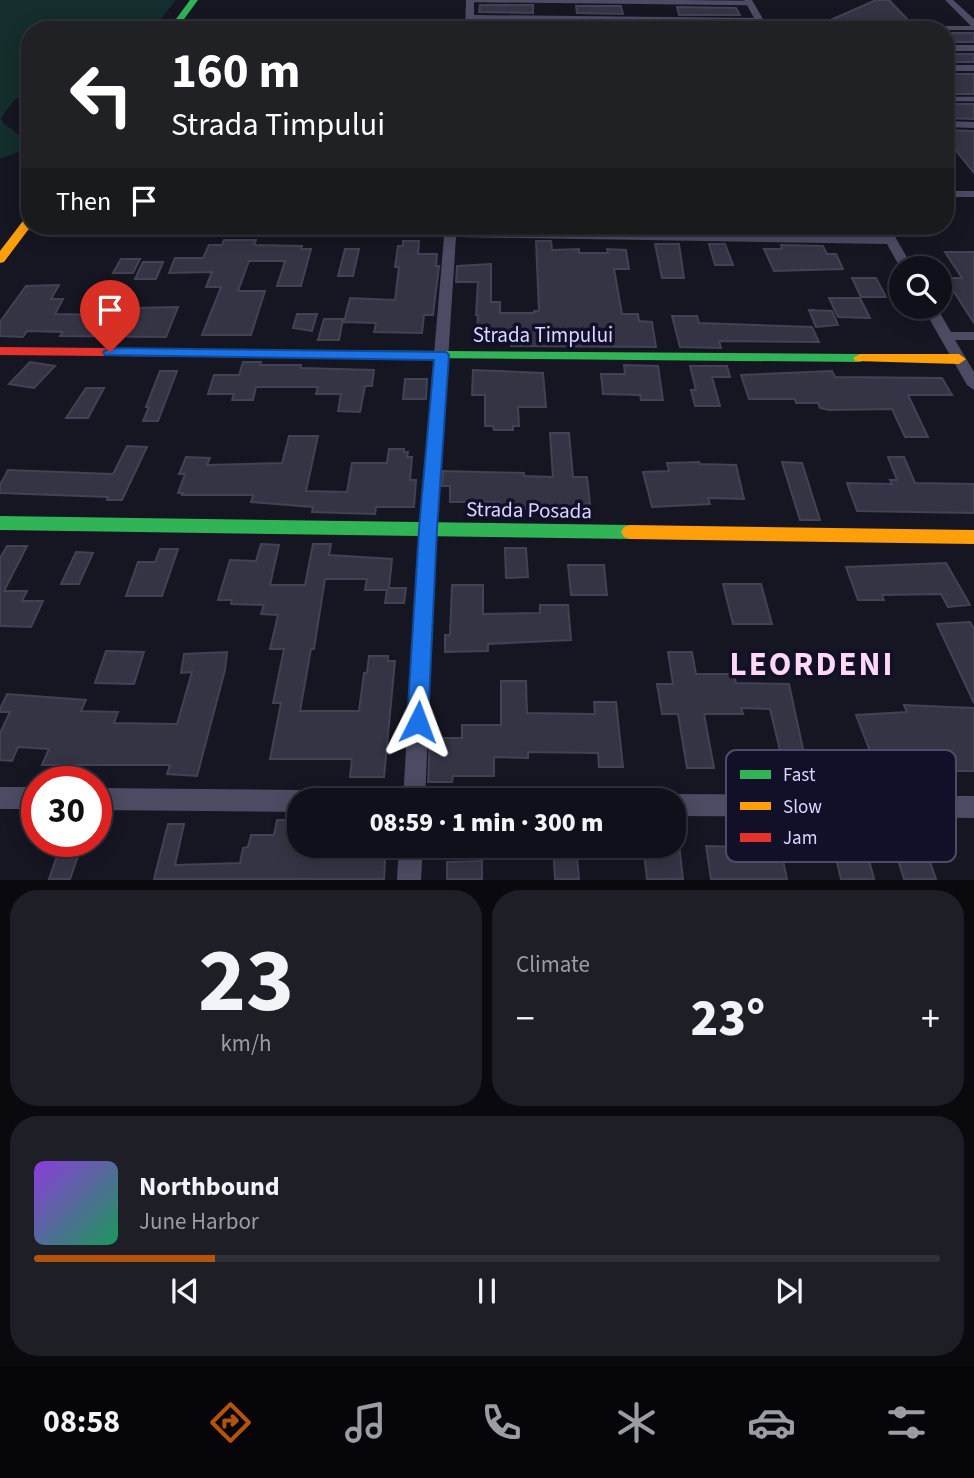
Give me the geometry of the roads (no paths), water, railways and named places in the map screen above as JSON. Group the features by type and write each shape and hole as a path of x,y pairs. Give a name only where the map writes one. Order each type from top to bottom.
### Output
{"street":[{"path":"179,21 194,0"},
{"path":"470,21 472,0"},
{"path":"949,0 973,23"},
{"path":"749,2 760,21"},
{"path":"960,11 974,11"},
{"path":"470,17 600,21"},
{"path":"954,23 973,23"},
{"path":"954,48 974,48"},
{"path":"954,68 974,68"},
{"path":"954,124 974,125"},
{"path":"954,194 974,194"},
{"path":"0,259 21,231"},
{"path":"415,788 428,529 450,235"},
{"path":"691,235 891,240"},
{"path":"888,235 900,256"},
{"path":"936,319 974,385"},
{"path":"946,336 974,336"},
{"name":"Strada Timpului","path":"0,351 959,359"},
{"name":"Strada Posada","path":"0,523 974,537"},
{"path":"0,798 21,798"},
{"path":"112,799 287,801"},
{"path":"686,804 726,805"},
{"path":"956,807 974,807"},
{"path":"409,880 410,858"}],"lane":[{"path":"472,0 749,2"},
{"path":"954,99 974,99"}],"district":[{"name":"LEORDENI","path":"812,663"}]}
